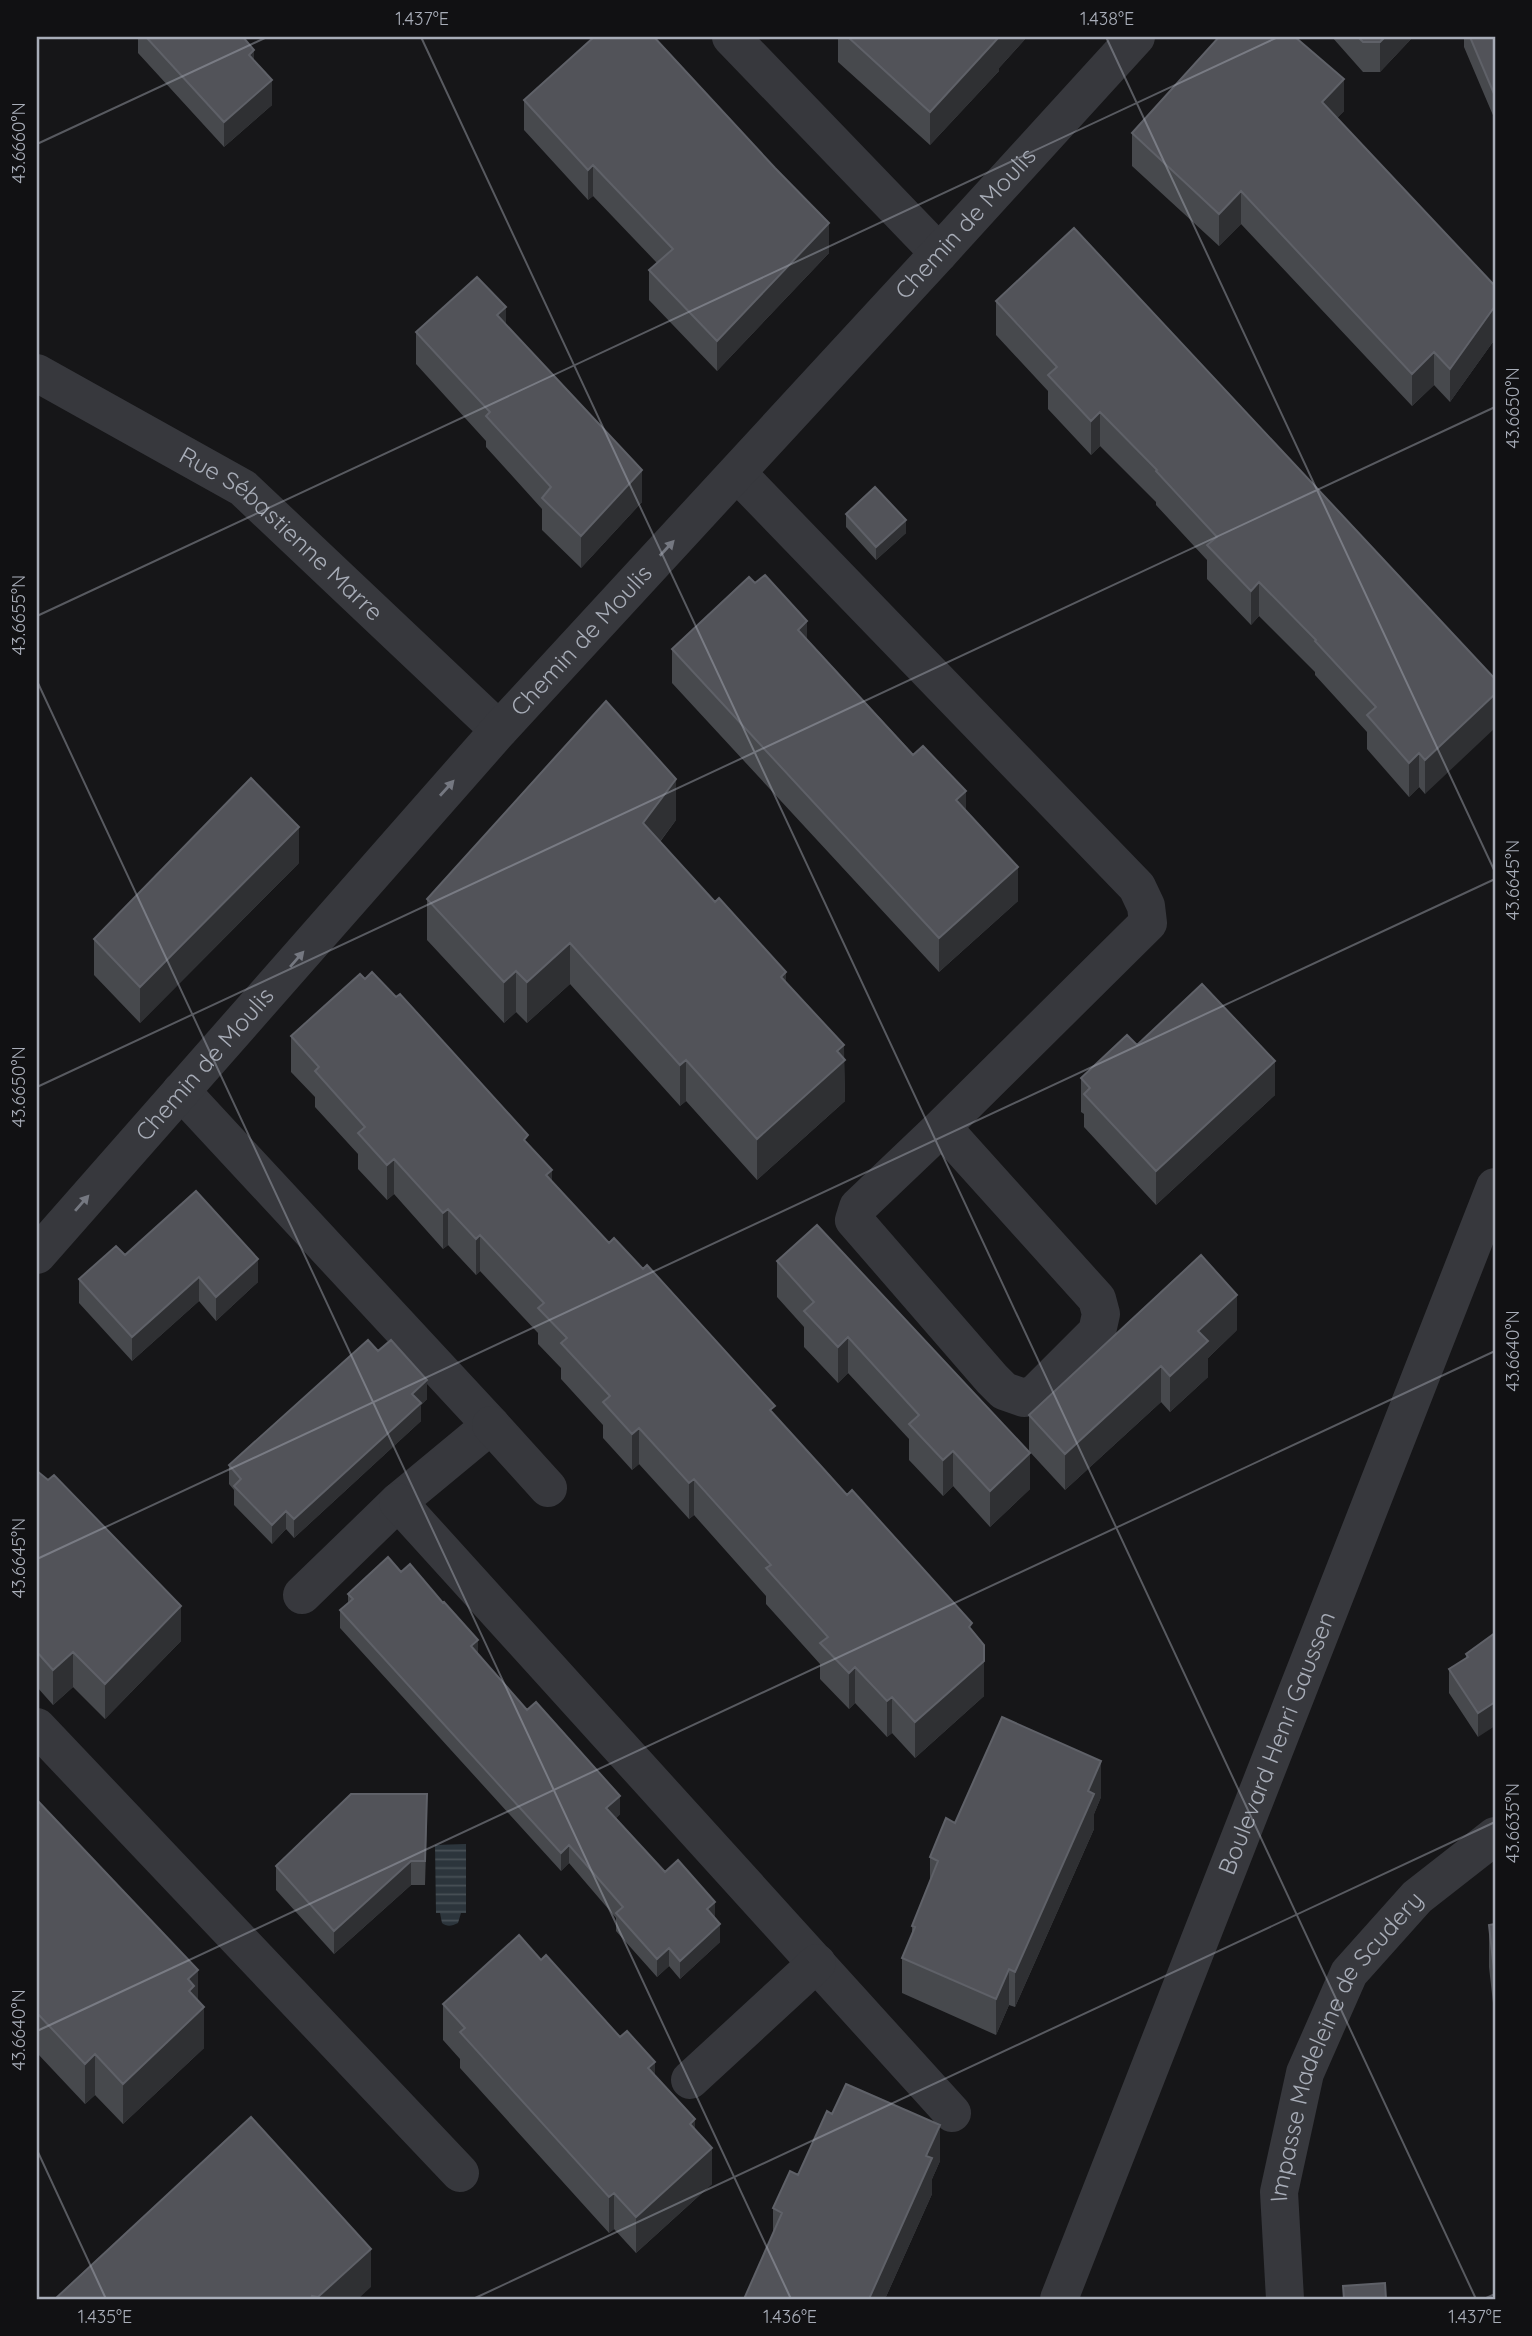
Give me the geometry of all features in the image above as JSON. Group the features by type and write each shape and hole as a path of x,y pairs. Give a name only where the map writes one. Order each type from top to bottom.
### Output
{"street":[{"path":"731,37 939,253"},
{"name":"Chemin de Moulis","path":"37,1255 499,730 1136,37"},
{"name":"Rue Sébastienne Marre","path":"37,373 243,488 499,730"},
{"path":"737,473 1138,887 1146,906 1148,923 942,1127 867,1196 858,1206 854,1220 992,1379 1004,1391 1024,1398 1036,1393 1097,1332 1101,1314 1097,1299 942,1127"},
{"path":"181,1091 548,1488"},
{"name":"Boulevard Henri Gaussen","path":"1059,2299 1495,1187"},
{"path":"302,1595 398,1502 491,1425"},
{"path":"398,1502 952,2113"},
{"path":"37,1727 460,2173"},
{"name":"Impasse Madeleine de Scudery","path":"1285,2299 1279,2192 1305,2073 1349,1973 1417,1897 1495,1836"},
{"path":"690,2080 817,1963"}],"shaded area":[{"path":"466,1844 466,1913 461,1913 458,1923 446,1925 442,1923 440,1913 436,1913 435,1845"}],"building":[{"path":"146,37 243,37 254,50 249,55 272,80 224,122"},
{"path":"594,37 654,37 829,223 717,341 649,270 673,249 593,165 588,170 524,100"},
{"path":"848,37 999,37 930,112"},
{"path":"1219,37 1295,37 1344,79 1322,102 1495,286 1495,306 1450,369 1434,352 1412,374 1241,191 1219,214 1132,133"},
{"path":"1358,37 1385,37 1380,42 1363,42"},
{"path":"1470,37 1495,37 1495,96"},
{"path":"1074,228 1495,679 1495,694 1425,760 1419,753 1409,763 1367,715 1376,707 1259,582 1251,591 1207,545 1217,537 1100,412 1091,421 1048,375 1057,367 996,301"},
{"path":"477,277 506,307 497,315 642,470 581,536 542,498 551,487 486,416 490,412 416,332"},
{"path":"875,487 906,520 876,547 846,514"},
{"path":"765,575 807,621 798,630 913,755 923,746 966,791 956,800 1018,867 939,938 672,649 749,577 755,583"},
{"path":"606,701 676,779 643,823 715,902 719,898 786,972 781,977 844,1045 837,1051 845,1060 757,1139 686,1060 680,1065 570,943 527,982 516,971 504,982 427,899"},
{"path":"251,778 299,827 140,987 94,939"},
{"path":"372,972 396,997 400,994 528,1135 524,1140 552,1170 546,1175 609,1243 614,1238 643,1269 647,1265 775,1406 770,1410 847,1495 852,1490 972,1623 969,1627 984,1645 984,1661 915,1722 892,1697 887,1701 855,1667 849,1673 820,1643 828,1637 766,1568 771,1565 694,1479 689,1483 639,1428 632,1434 603,1402 610,1396 561,1343 567,1338 538,1308 544,1303 480,1235 476,1239 448,1209 443,1213 394,1159 387,1165 358,1133 365,1127 315,1071 319,1067 291,1036 360,974 365,979"},
{"path":"1202,984 1275,1061 1156,1171 1084,1094 1090,1088 1081,1078 1127,1035 1137,1045"},
{"path":"196,1191 258,1259 216,1297 199,1277 132,1337 79,1279 116,1246 125,1255"},
{"path":"817,1225 1030,1453 990,1491 953,1451 943,1460 909,1424 919,1415 848,1337 838,1347 804,1311 814,1302 777,1261"},
{"path":"1201,1255 1237,1295 1198,1331 1208,1341 1170,1376 1161,1366 1065,1454 1029,1415"},
{"path":"368,1340 378,1351 391,1340 427,1380 412,1394 421,1403 294,1519 286,1511 272,1525 234,1486 241,1479 229,1465"},
{"path":"37,1471 48,1480 54,1475 181,1606 105,1684 73,1652 53,1670 37,1652"},
{"path":"388,1557 401,1572 410,1564 478,1640 471,1646 527,1710 536,1702 620,1796 606,1808 665,1872 678,1860 715,1902 707,1909 720,1924 680,1961 669,1948 657,1959 616,1913 623,1907 569,1845 561,1853 340,1610 353,1599 348,1594"},
{"path":"1495,1633 1495,1702 1478,1713 1449,1669 1468,1657 1466,1654"},
{"path":"1002,1717 1101,1761 1088,1791 1094,1794 1015,1972 1009,1969 996,1999 902,1958 938,1861 930,1857 946,1818 955,1823"},
{"path":"351,1794 427,1794 425,1861 411,1861 334,1931 276,1866"},
{"path":"37,1800 198,1970 188,1979 194,1986 189,1991 204,2007 123,2084 95,2054 85,2064 37,2013"},
{"path":"1495,1924 1495,1979 1489,1925"},
{"path":"519,1935 541,1960 546,1955 620,2037 627,2031 655,2062 648,2068 695,2119 690,2124 712,2148 636,2217 614,2193 609,2197 460,2032 465,2028 443,2004"},
{"path":"846,2084 940,2125 926,2156 932,2158 869,2299 744,2299 782,2213 773,2208 790,2171 798,2175 827,2111 832,2114"},
{"path":"251,2117 371,2249 318,2297 312,2296 311,2299 55,2299"},
{"path":"1385,2283 1386,2299 1344,2299 1343,2286"}]}
